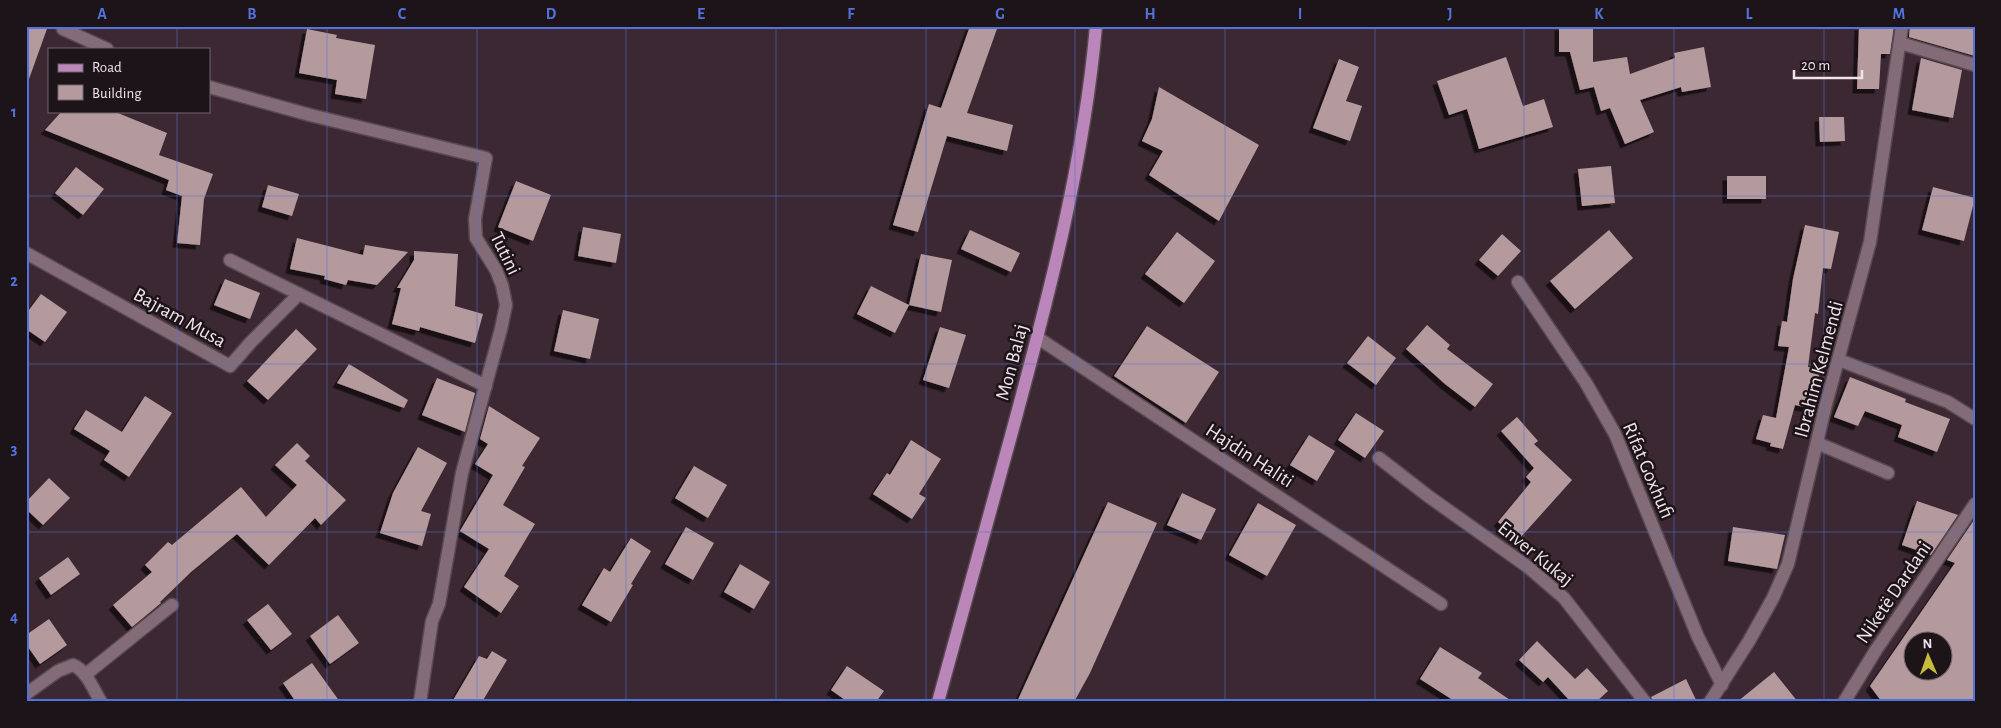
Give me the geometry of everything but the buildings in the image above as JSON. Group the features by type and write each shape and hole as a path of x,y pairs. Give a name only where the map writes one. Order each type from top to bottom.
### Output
{"main road":[{"name":"Mon Balaj","path":"938,702 1038,338 1061,245 1081,142 1096,26"}],"street":[{"name":"Ibrahim Kelmendi","path":"1710,702 1773,598 1788,564 1817,444 1870,242 1902,26"},
{"path":"63,29 105,48"},
{"path":"1900,43 1975,64"},
{"name":"Tutini","path":"210,87 310,115 486,158 475,220 476,238 496,270 506,305 462,473 439,604 432,621 420,702"},
{"name":"Bajram Musa","path":"26,253 230,366 250,342 299,294"},
{"path":"230,260 486,386"},
{"name":"Rifat Goxhufi","path":"1518,282 1586,383 1615,434 1698,637 1722,685"},
{"name":"Hajdin Haliti","path":"1038,338 1441,604"},
{"path":"1839,360 1948,402 1975,418"},
{"path":"1817,444 1888,473"},
{"name":"Enver Kukaj","path":"1379,458 1428,496 1528,567 1564,598 1645,702"},
{"name":"Niketë Dardani","path":"1844,702 1876,650 1975,504"},
{"path":"85,675 172,605"},
{"path":"26,694 66,666 73,666 80,668 101,702"}]}
